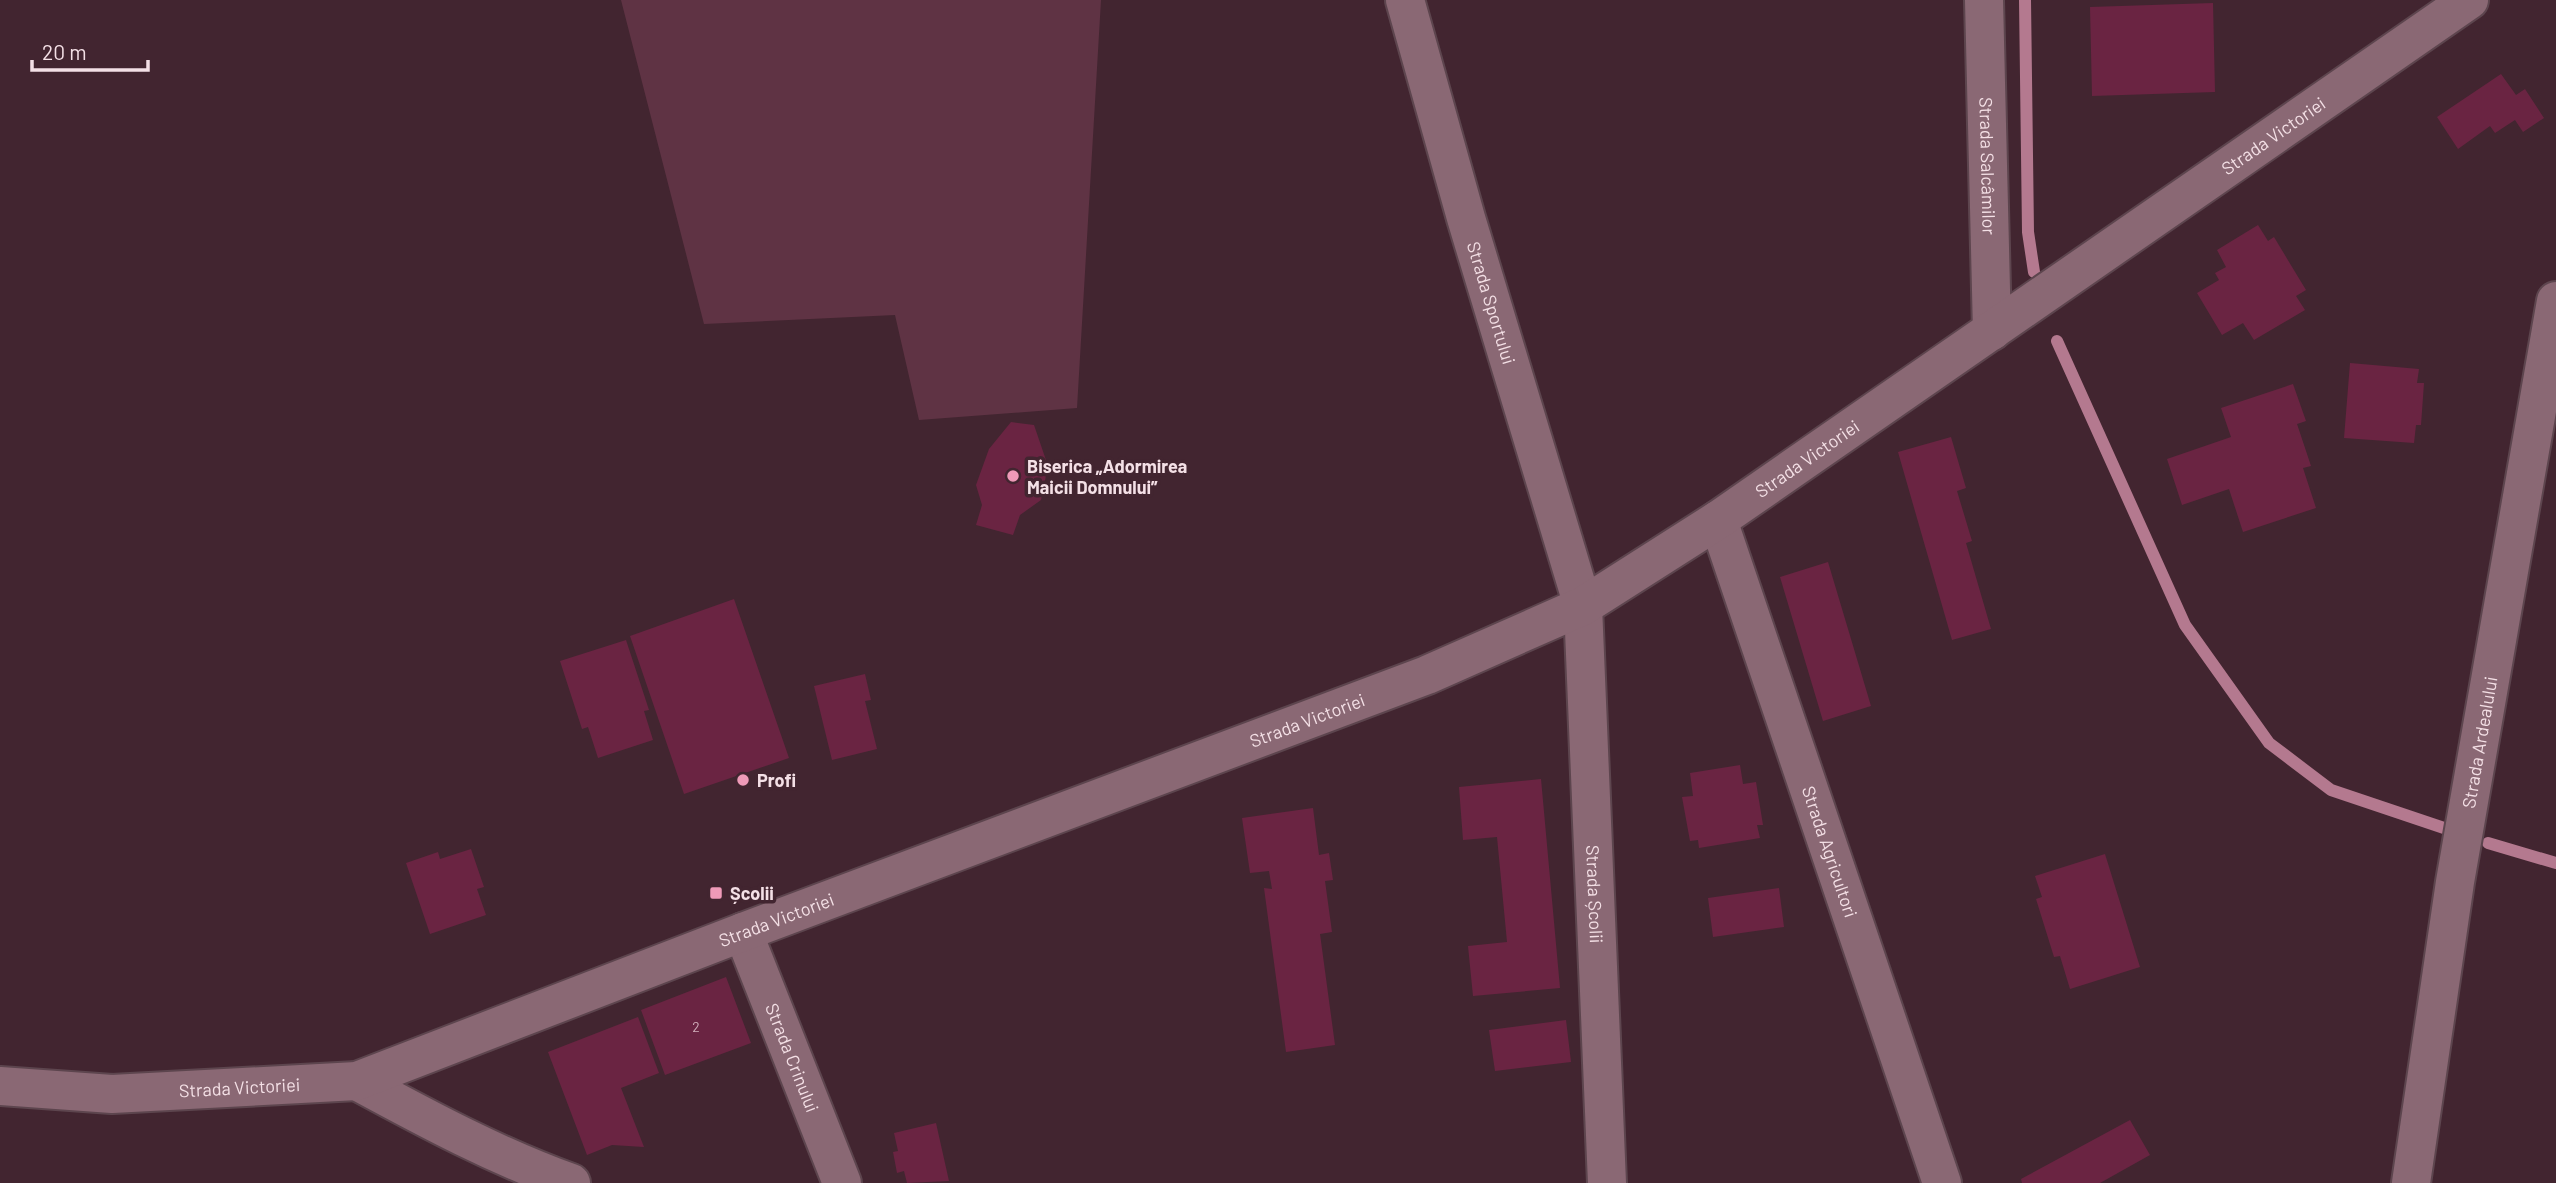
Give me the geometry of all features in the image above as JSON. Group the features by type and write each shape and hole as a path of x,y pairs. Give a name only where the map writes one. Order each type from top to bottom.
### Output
{"street":[{"name":"Strada Sportului","path":"1405,0 1466,218 1583,606"},
{"name":"Strada Salcâmilor","path":"1984,0 1992,331"},
{"name":"Strada Victoriei","path":"0,1086 112,1094 357,1081 743,932 1427,675 1583,606 1718,520 2469,0"},
{"name":"Strada Ardealului","path":"2411,1183 2455,882 2556,301"},
{"name":"Strada Agricultori","path":"1718,520 1942,1183"},
{"name":"Strada Școlii","path":"1583,606 1607,1183"},
{"name":"Strada Crinului","path":"743,932 842,1183"},
{"path":"357,1081 454,1134 526,1167 570,1183"}],"shaded area":[{"path":"621,0 1101,0 1077,408 919,420 895,315 704,324"}],"building":[{"path":"2213,3 2215,92 2092,96 2090,7"},
{"path":"2501,74 2516,95 2525,89 2544,118 2523,132 2515,120 2495,133 2490,126 2458,149 2437,117"},
{"path":"2258,225 2268,241 2274,237 2306,290 2296,296 2305,310 2254,340 2243,323 2222,335 2197,293 2219,280 2215,273 2226,267 2217,250"},
{"path":"2350,363 2419,369 2417,383 2424,383 2421,425 2416,425 2414,443 2344,438"},
{"path":"2293,384 2306,421 2297,424 2311,466 2303,468 2316,508 2243,532 2229,489 2182,505 2167,459 2231,437 2221,408"},
{"name":"Biserica „Adormirea Maicii Domnului”","path":"1011,422 1034,425 1048,466 1041,500 1020,515 1013,535 976,525 982,505 976,485 989,449"},
{"path":"1951,437 1966,488 1957,491 1972,541 1966,543 1991,629 1952,640 1898,452"},
{"path":"1828,562 1871,706 1823,721 1780,577"},
{"path":"734,599 789,758 684,794 630,636"},
{"path":"626,640 649,710 644,711 653,740 598,758 588,727 582,729 560,661"},
{"path":"865,674 871,700 865,701 877,749 832,760 814,686"},
{"path":"1740,765 1743,784 1756,782 1763,825 1757,825 1760,838 1699,848 1698,840 1690,841 1682,797 1693,796 1690,773"},
{"path":"1541,779 1560,988 1473,996 1468,946 1507,942 1497,837 1463,840 1459,787"},
{"path":"1313,808 1319,855 1329,853 1333,880 1325,881 1332,932 1320,934 1335,1045 1286,1052 1264,888 1272,889 1269,871 1250,873 1242,818"},
{"path":"471,849 484,887 477,889 486,915 430,934 406,863 438,852 440,859"},
{"path":"2105,854 2140,967 2070,989 2060,956 2054,957 2036,899 2042,897 2035,876"},
{"path":"1779,888 1784,927 1713,937 1708,898"},
{"path":"726,977 751,1043 665,1075 641,1010"},
{"path":"638,1017 659,1073 621,1088 644,1147 612,1145 587,1155 548,1052"},
{"path":"1566,1020 1571,1062 1495,1071 1489,1030"},
{"path":"2130,1120 2150,1155 2100,1183 2022,1183 2021,1179"},
{"path":"936,1123 949,1181 907,1183 904,1171 897,1173 893,1152 898,1151 894,1133"}],"waterway":[{"path":"2025,0 2028,232 2034,272"},
{"path":"2057,341 2185,625 2269,743 2331,790 2444,828"},
{"path":"2488,843 2556,863"}],"place":[{"name":"Biserica „Adormirea Maicii Domnului”","path":"1013,476"},
{"name":"Profi","path":"743,780"},
{"name":"Școlii","path":"716,893"}]}
